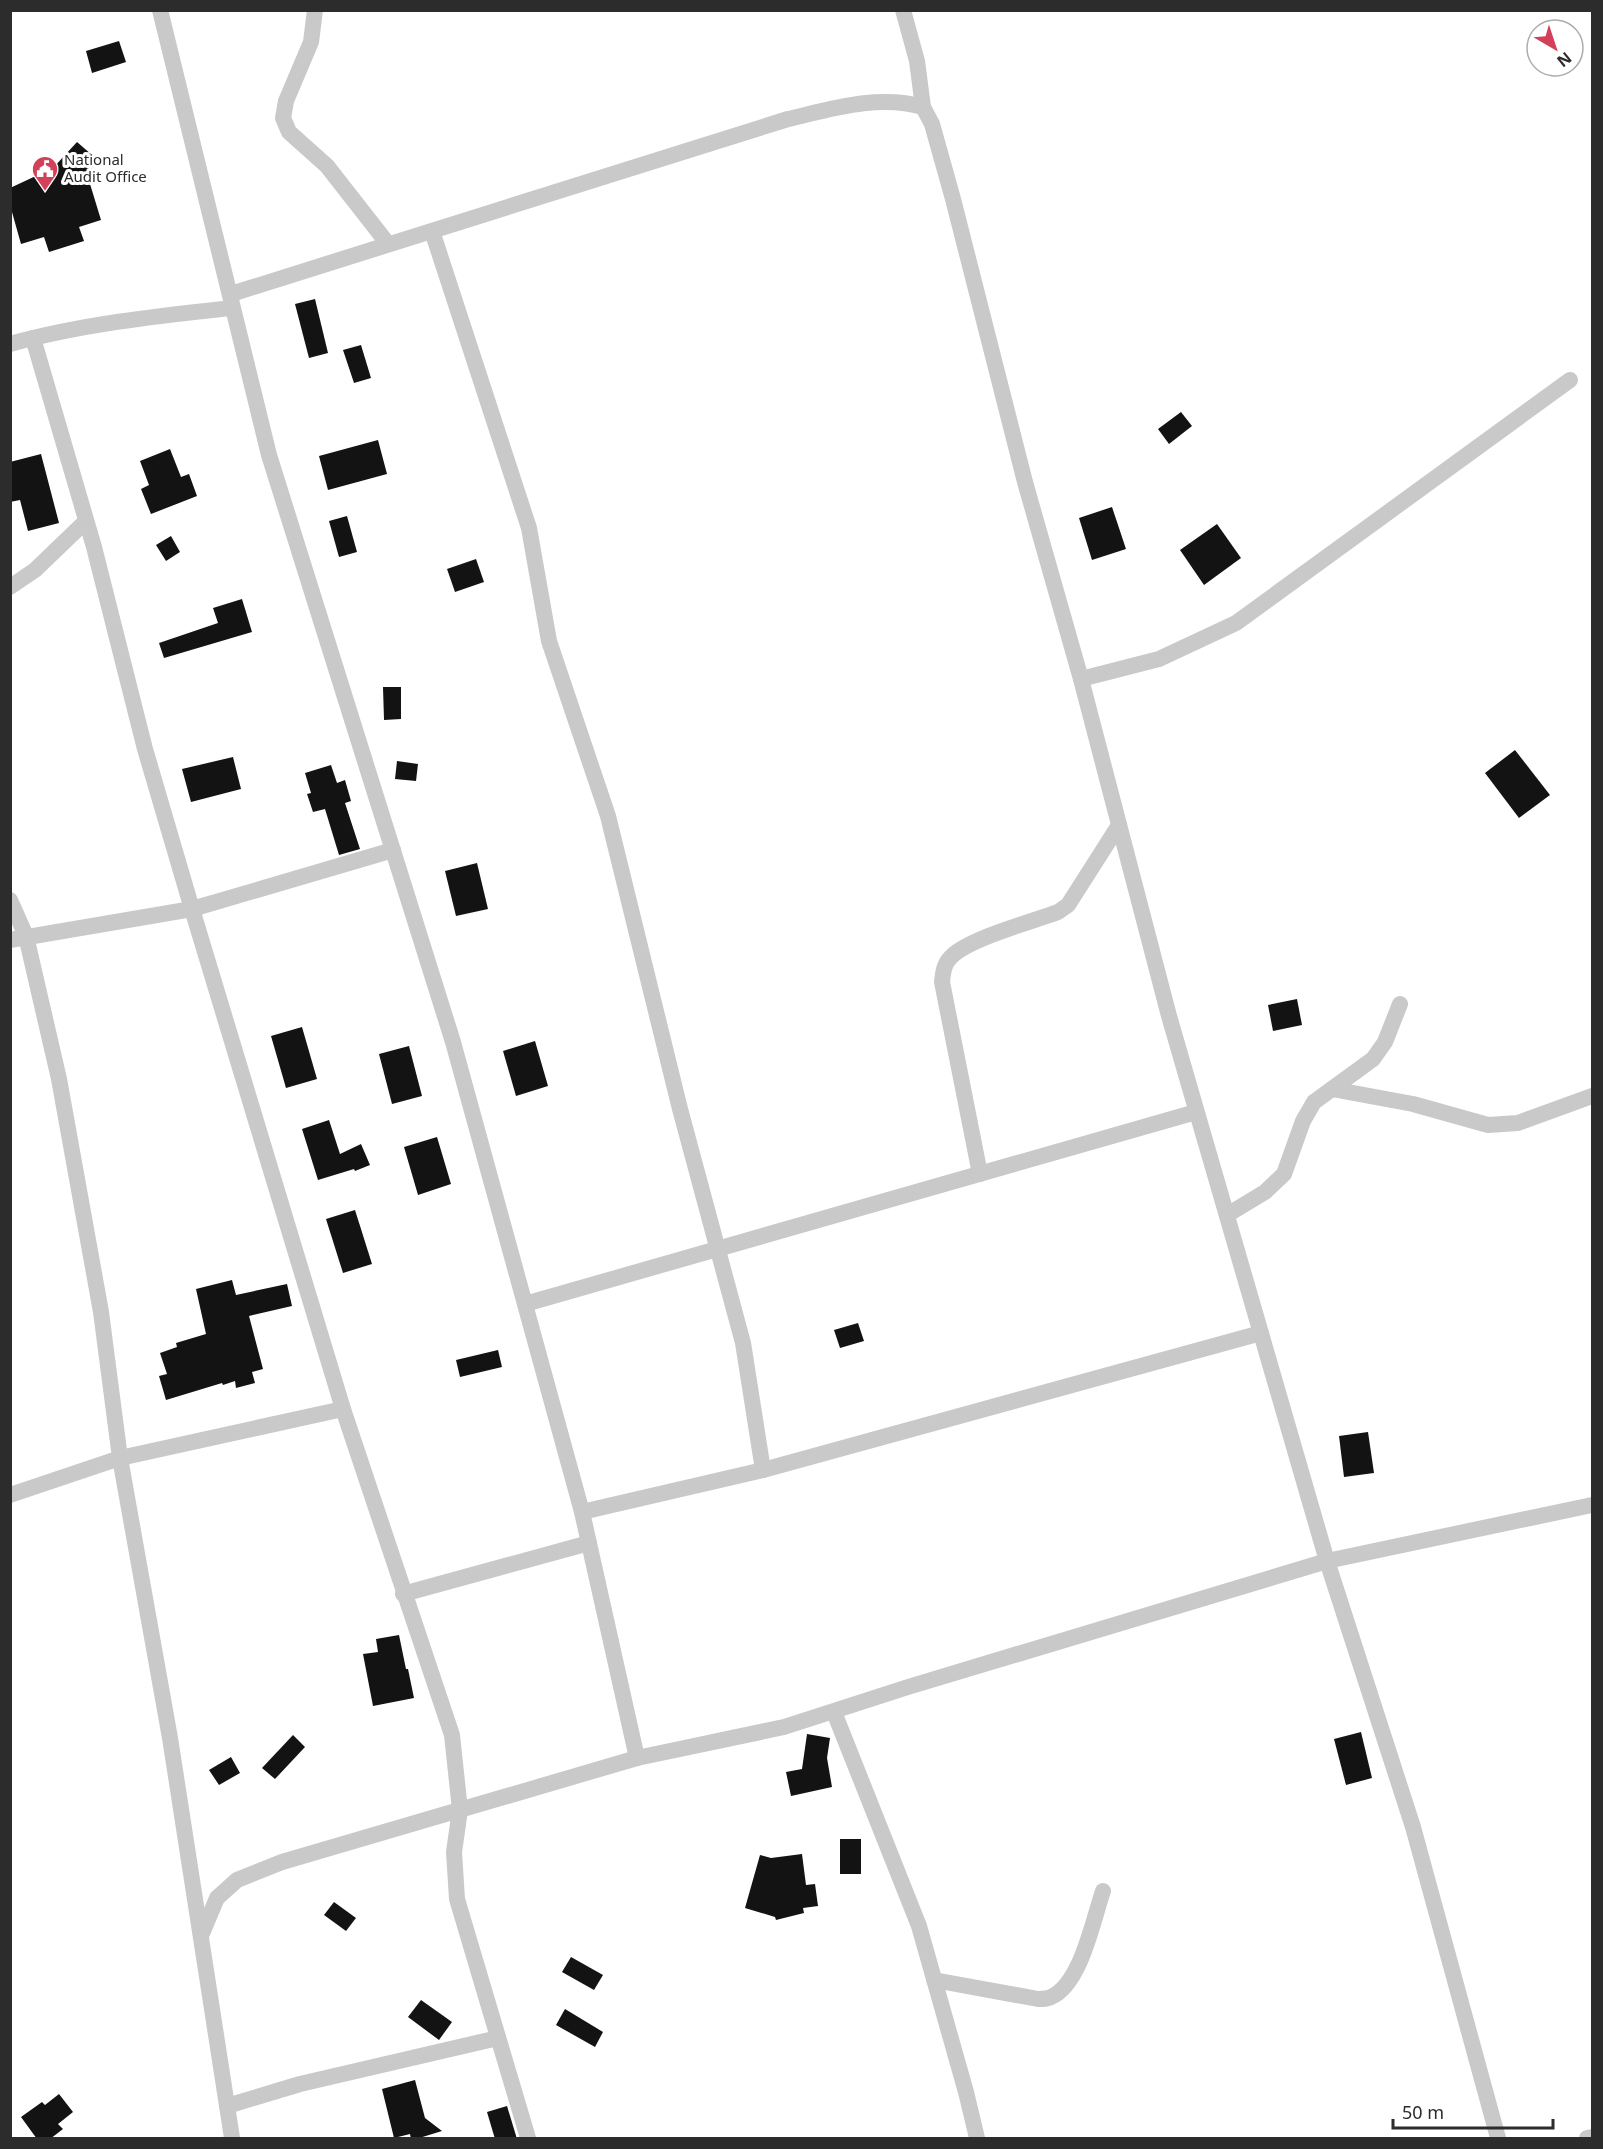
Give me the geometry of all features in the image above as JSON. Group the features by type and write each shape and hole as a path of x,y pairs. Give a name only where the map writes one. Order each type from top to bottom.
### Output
{"street":[{"path":"160,10 269,454 453,1042 582,1512 637,1758"},
{"path":"315,10 311,42 286,101 283,118 289,132 327,166 388,244"},
{"path":"903,10 917,60 923,106 932,124 1024,482 1081,679 1168,1016 1327,1561 1413,1827 1498,2139"},
{"path":"10,344 231,301 388,244 788,119 846,106 907,102 923,106"},
{"path":"432,231 528,528 549,641 608,816 680,1109 743,1343 763,1470"},
{"path":"33,338 86,520 146,749 192,909 344,1409 452,1736 460,1810 454,1852 458,1899 528,2139"},
{"path":"1081,679 1159,659 1236,623 1569,380"},
{"path":"10,587 35,570 86,520"},
{"path":"980,1174 942,982 944,968 951,957 968,944 1058,912 1068,905 1119,825"},
{"path":"18,938 192,909 393,850"},
{"path":"10,900 18,938 59,1079 97,1288 120,1458 170,1738 232,2139"},
{"path":"1227,1215 1265,1192 1284,1174 1303,1121 1314,1102 1373,1059 1385,1042 1400,1004"},
{"path":"1332,1089 1413,1104 1488,1125 1518,1123 1593,1096"},
{"path":"525,1304 1196,1112"},
{"path":"582,1512 763,1470 1261,1333"},
{"path":"10,1495 120,1458 344,1409"},
{"path":"201,1936 217,1898 237,1880 282,1862 637,1758 763,1732 834,1712 908,1687 1327,1561 1593,1505"},
{"path":"404,1594 589,1543"},
{"path":"834,1712 919,1926 977,2139"},
{"path":"934,1980 1038,1999 1050,1998 1071,1978 1080,1961 1103,1891"},
{"path":"227,2106 300,2084 498,2038"},
{"path":"1587,2139 1593,2137"}],"building":[{"path":"119,41 126,62 92,73 86,51"},
{"name":"National Audit Office","path":"77,142 99,161 87,174 101,220 79,227 84,241 49,252 44,237 21,244 10,205 10,188 53,168"},
{"path":"315,299 328,353 309,358 295,304"},
{"path":"361,345 371,378 354,383 343,350"},
{"path":"1181,412 1192,426 1169,444 1158,429"},
{"path":"378,440 387,474 328,490 319,456"},
{"path":"170,449 181,477 189,474 197,496 151,514 141,489 149,485 140,461"},
{"path":"41,454 59,523 28,531 20,500 10,502 10,462"},
{"path":"1112,507 1126,549 1092,560 1079,518"},
{"path":"347,516 357,552 339,557 329,521"},
{"path":"1217,524 1241,558 1204,585 1180,550"},
{"path":"171,536 180,552 166,561 156,545"},
{"path":"476,559 484,582 455,592 447,569"},
{"path":"242,599 252,632 164,658 159,643 218,623 213,608"},
{"path":"383,687 401,687 401,719 384,720"},
{"path":"1515,750 1550,795 1519,818 1485,773"},
{"path":"233,757 241,789 191,802 182,769"},
{"path":"397,761 418,764 416,781 395,779"},
{"path":"331,765 337,783 345,780 351,801 345,803 360,849 339,855 325,809 313,812 307,794 311,793 305,773"},
{"path":"477,863 488,909 456,916 445,871"},
{"path":"1297,999 1302,1025 1273,1031 1268,1005"},
{"path":"302,1027 317,1079 286,1088 271,1036"},
{"path":"535,1041 548,1086 516,1096 503,1051"},
{"path":"409,1046 422,1096 392,1104 379,1054"},
{"path":"329,1120 340,1154 361,1144 370,1165 318,1180 302,1129"},
{"path":"437,1137 451,1184 418,1195 404,1147"},
{"path":"355,1210 372,1264 343,1273 326,1219"},
{"path":"232,1280 236,1295 287,1284 292,1306 249,1316 263,1369 252,1372 255,1383 236,1388 235,1381 223,1385 222,1383 166,1400 159,1376 167,1374 160,1353 177,1347 176,1343 206,1334 196,1289"},
{"path":"858,1323 864,1341 840,1348 834,1330"},
{"path":"498,1350 502,1367 460,1377 456,1360"},
{"path":"1368,1432 1374,1473 1344,1477 1339,1436"},
{"path":"399,1635 414,1698 373,1706 363,1654 378,1652 376,1639"},
{"path":"1361,1732 1372,1778 1346,1785 1334,1739"},
{"path":"807,1734 830,1738 827,1758 832,1787 791,1796 786,1772 802,1769"},
{"path":"293,1735 305,1747 275,1779 262,1768"},
{"path":"231,1757 240,1773 219,1785 209,1770"},
{"path":"840,1839 861,1839 861,1874 840,1874"},
{"path":"802,1854 806,1885 815,1884 818,1906 803,1908 804,1913 776,1920 775,1917 745,1908 760,1855 771,1858"},
{"path":"334,1902 356,1918 346,1931 324,1915"},
{"path":"571,1957 603,1975 594,1990 562,1972"},
{"path":"421,2000 452,2022 439,2040 408,2017"},
{"path":"565,2009 603,2032 595,2047 556,2025"},
{"path":"415,2080 425,2118 442,2131 416,2139 411,2139 410,2134 394,2138 382,2089"},
{"path":"59,2094 73,2112 58,2124 63,2129 50,2139 37,2139 21,2117 42,2102 45,2105"},
{"path":"507,2106 517,2139 495,2139 487,2112"}],"place":[{"name":"National Audit Office","path":"45,192"}]}
